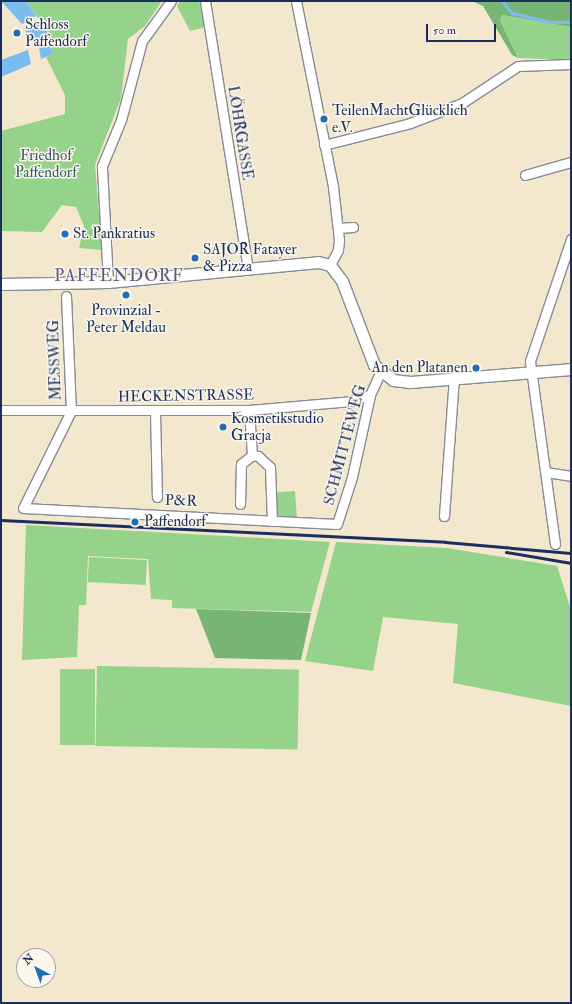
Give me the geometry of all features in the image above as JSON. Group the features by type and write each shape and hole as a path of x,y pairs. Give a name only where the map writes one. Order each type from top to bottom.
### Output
{"street":[{"path":"108,282 102,166 121,120 142,41 171,1"},
{"name":"LÖHRGASSE","path":"205,1 248,268"},
{"path":"296,1 338,228 338,250 330,265"},
{"path":"324,146 410,123 462,103 518,66 571,64"},
{"path":"525,175 571,162"},
{"path":"338,228 353,226"},
{"path":"555,544 530,361 571,239"},
{"path":"1,284 108,282 318,262 330,265 342,281 369,354 380,373 410,382 531,370 571,369"},
{"name":"MESSWEG","path":"23,508 70,411 66,296"},
{"name":"SCHMITTEWEG","path":"337,524 352,477 370,395 380,373"},
{"path":"444,516 454,377"},
{"name":"HECKENSTRASSE","path":"1,410 250,410 351,401 370,395"},
{"path":"250,410 252,456"},
{"path":"155,411 157,497"},
{"path":"240,504 241,464 252,456 258,456 270,467 272,521"},
{"path":"546,472 571,476"},
{"name":"P&R","path":"23,508 337,524"}],"green space":[{"name":"Friedhof Paffendorf","path":"26,1 162,1 145,26 128,39 121,98 95,165 102,250 79,248 84,226 76,207 62,205 42,232 1,231 1,131 65,114 65,95 46,57 53,54 50,47 54,41"},
{"path":"180,1 199,1 206,27 190,31 177,6"},
{"path":"472,1 571,1 571,27 502,15 500,21 518,58 512,55 483,6"},
{"path":"502,15 571,27 571,60 518,58 500,21"},
{"path":"295,491 297,520 274,522 272,493"},
{"path":"26,525 330,542 311,612 172,608 172,600 151,599 148,559 88,556 86,605 79,605 77,657 22,660"},
{"path":"336,542 447,548 557,566 571,610 571,706 453,683 458,624 383,617 373,671 305,661"},
{"path":"89,557 147,560 146,585 88,582"},
{"path":"196,609 311,613 301,660 215,658"},
{"path":"97,666 299,670 298,750 96,746"},
{"path":"60,669 95,669 95,745 60,745"}],"water":[{"path":"1,1 26,1 36,16 22,24"},
{"path":"39,20 54,41 50,47 53,54 41,59 38,41 25,32"},
{"path":"28,50 31,64 1,77 1,60"}],"waterway":[{"path":"502,1 512,13 551,22 571,22"}],"railway":[{"path":"1,520 445,542 571,553"},
{"path":"506,552 571,563"}],"place":[{"name":"Schloss Paffendorf","path":"17,33"},
{"name":"TeilenMachtGlücklich e.V.","path":"324,119"},
{"name":"St. Pankratius","path":"65,234"},
{"name":"SAJOR Fatayer & Pizza","path":"195,258"},
{"name":"Provinzial - Peter Meldau","path":"126,295"},
{"name":"An den Platanen","path":"476,368"},
{"name":"Kosmetikstudio Gracja","path":"223,427"},
{"name":"Paffendorf","path":"135,522"}],"district":[{"name":"PAFFENDORF","path":"119,276"}]}
